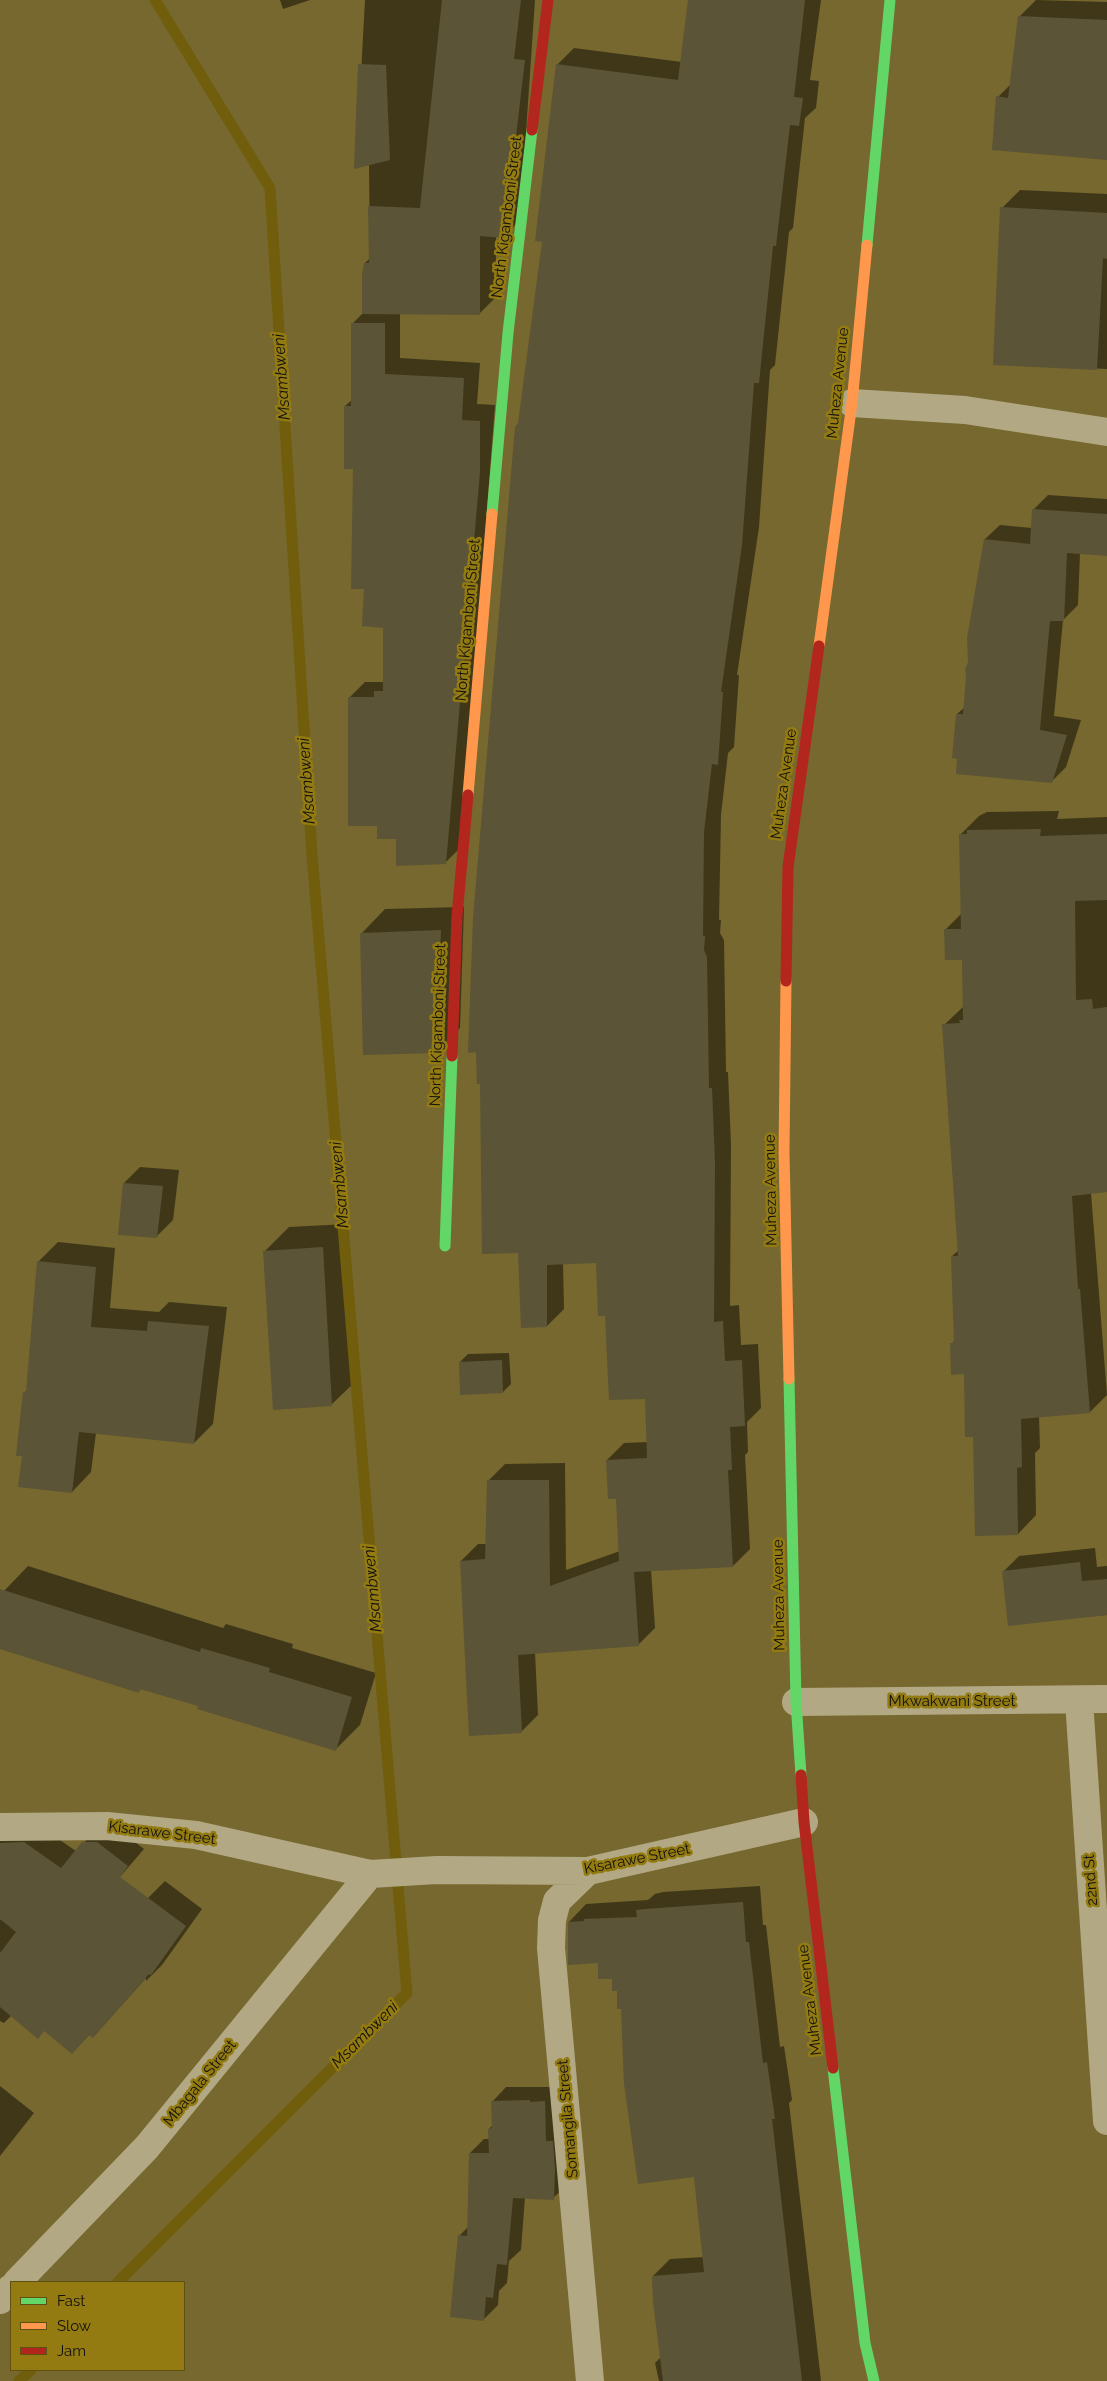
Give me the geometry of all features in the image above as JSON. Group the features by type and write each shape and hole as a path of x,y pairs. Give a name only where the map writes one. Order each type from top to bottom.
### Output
{"street":[{"name":"North Kigamboni Street","path":"445,1246 457,916 508,333 548,0"},
{"name":"Muheza Avenue","path":"874,2381 864,2343 804,1822 796,1702 784,1152 788,868 852,403 890,0"},
{"path":"852,403 965,410 1107,432"},
{"name":"Mkwakwani Street","path":"796,1702 1107,1699"},
{"name":"22nd St","path":"1079,1700 1107,2121"},
{"name":"Kisarawe Street","path":"0,1827 107,1826 196,1835 376,1873 437,1870 588,1871 804,1822"},
{"name":"Somangila Street","path":"588,1871 557,1901 552,1920 551,1948 590,2381"},
{"name":"Mbagala Street","path":"18,2281 148,2147 376,1873"},
{"path":"0,2300 10,2289"}],"building":[{"path":"442,0 521,0 514,59 525,60 504,238 480,236 480,315 362,314 362,275 364,263 369,263 368,206 420,208"},
{"path":"688,0 805,0 794,97 803,98 799,126 790,125 776,246 773,246 759,383 754,383 742,545 721,692 723,692 718,765 712,764 704,832 703,936 705,936 704,950 707,957 709,1088 712,1088 715,1163 714,1322 723,1321 725,1361 742,1360 745,1426 730,1427 732,1470 728,1470 733,1567 634,1572 639,1646 518,1655 522,1733 469,1736 460,1561 485,1559 487,1480 549,1480 550,1586 619,1561 616,1499 608,1499 606,1460 647,1458 645,1399 609,1400 605,1316 598,1316 596,1263 547,1265 547,1327 521,1328 518,1253 482,1254 480,1084 477,1084 476,1052 468,1053 473,917 515,427 518,423 542,242 535,241 556,64 678,80"},
{"path":"1018,16 1107,20 1107,160 992,150 996,96 1008,98"},
{"path":"358,64 386,65 390,160 354,169"},
{"path":"1000,207 1107,213 1107,259 1103,258 1097,370 993,365"},
{"path":"351,323 385,323 385,374 464,378 462,420 480,421 480,472 446,864 396,866 396,839 377,839 377,826 348,826 348,697 374,697 374,691 383,691 383,628 362,626 364,589 351,589 353,469 344,469 344,406 351,406"},
{"path":"1032,509 1107,514 1107,556 1067,553 1064,621 1050,621 1040,730 1067,735 1052,783 956,774 957,759 952,758 956,714 963,714 965,669 968,662 967,638 984,539 1030,544"},
{"path":"1041,829 1040,836 1107,834 1107,900 1075,901 1076,1000 1092,999 1093,1009 1107,1007 1107,1192 1072,1196 1078,1289 1080,1289 1090,1413 1021,1419 1022,1467 1017,1468 1018,1535 975,1536 973,1437 965,1437 964,1374 951,1375 950,1343 954,1343 951,1256 958,1256 942,1024 960,1023 959,1020 963,1020 962,960 945,960 944,929 961,929 959,834 967,834 967,830"},
{"path":"441,930 436,1053 363,1055 360,933"},
{"path":"123,1183 163,1186 157,1238 118,1235"},
{"path":"323,1247 332,1406 273,1410 263,1251"},
{"path":"37,1261 96,1267 91,1327 147,1331 148,1321 209,1326 194,1444 79,1432 72,1493 18,1487 22,1456 16,1456 23,1392 26,1392"},
{"path":"502,1360 503,1393 460,1395 459,1362"},
{"path":"1080,1562 1082,1581 1107,1579 1107,1615 1008,1626 1002,1571"},
{"path":"0,1589 200,1652 201,1648 270,1668 269,1672 352,1697 336,1751 197,1709 198,1706 140,1689 139,1693 0,1649"},
{"path":"24,1842 61,1868 82,1842 97,1842 128,1866 120,1877 186,1926 151,1975 149,1974 93,2038 89,2035 72,2054 44,2031 38,2039 0,2007 0,1953 16,1932 0,1919 0,1843"},
{"path":"743,1902 746,1942 749,1942 763,2063 767,2062 775,2119 772,2119 802,2381 663,2381 653,2302 652,2276 704,2272 694,2177 638,2184 624,2084 621,2009 617,2009 617,1991 612,1991 612,1979 598,1979 598,1963 568,1965 568,1922 584,1921 584,1919 637,1917 636,1910"},
{"path":"530,2100 530,2102 545,2101 546,2141 553,2141 555,2170 554,2200 513,2198 507,2265 497,2264 493,2298 486,2297 484,2321 450,2317 458,2235 467,2236 469,2153 489,2153 488,2129 492,2128 491,2101"}],"waterway":[{"name":"Msambweni","path":"119,2281 407,1993 312,855 270,188 155,0"},
{"name":"Msambweni","path":"19,2381 30,2371"}],"traffic: fast":[{"path":"867,245 890,0"},
{"path":"492,514 508,333 532,130"},
{"path":"445,1246 452,1056"},
{"path":"789,1379 796,1702 801,1775"},
{"path":"833,2068 865,2343 874,2381"}],"traffic: slow":[{"path":"819,646 852,403 867,245"},
{"path":"468,795 492,514"},
{"path":"786,981 784,1152 789,1379"}],"traffic: jam":[{"path":"532,130 548,0"},
{"path":"786,981 788,867 819,646"},
{"path":"452,1056 457,916 468,795"},
{"path":"801,1775 804,1822 833,2068"}]}
